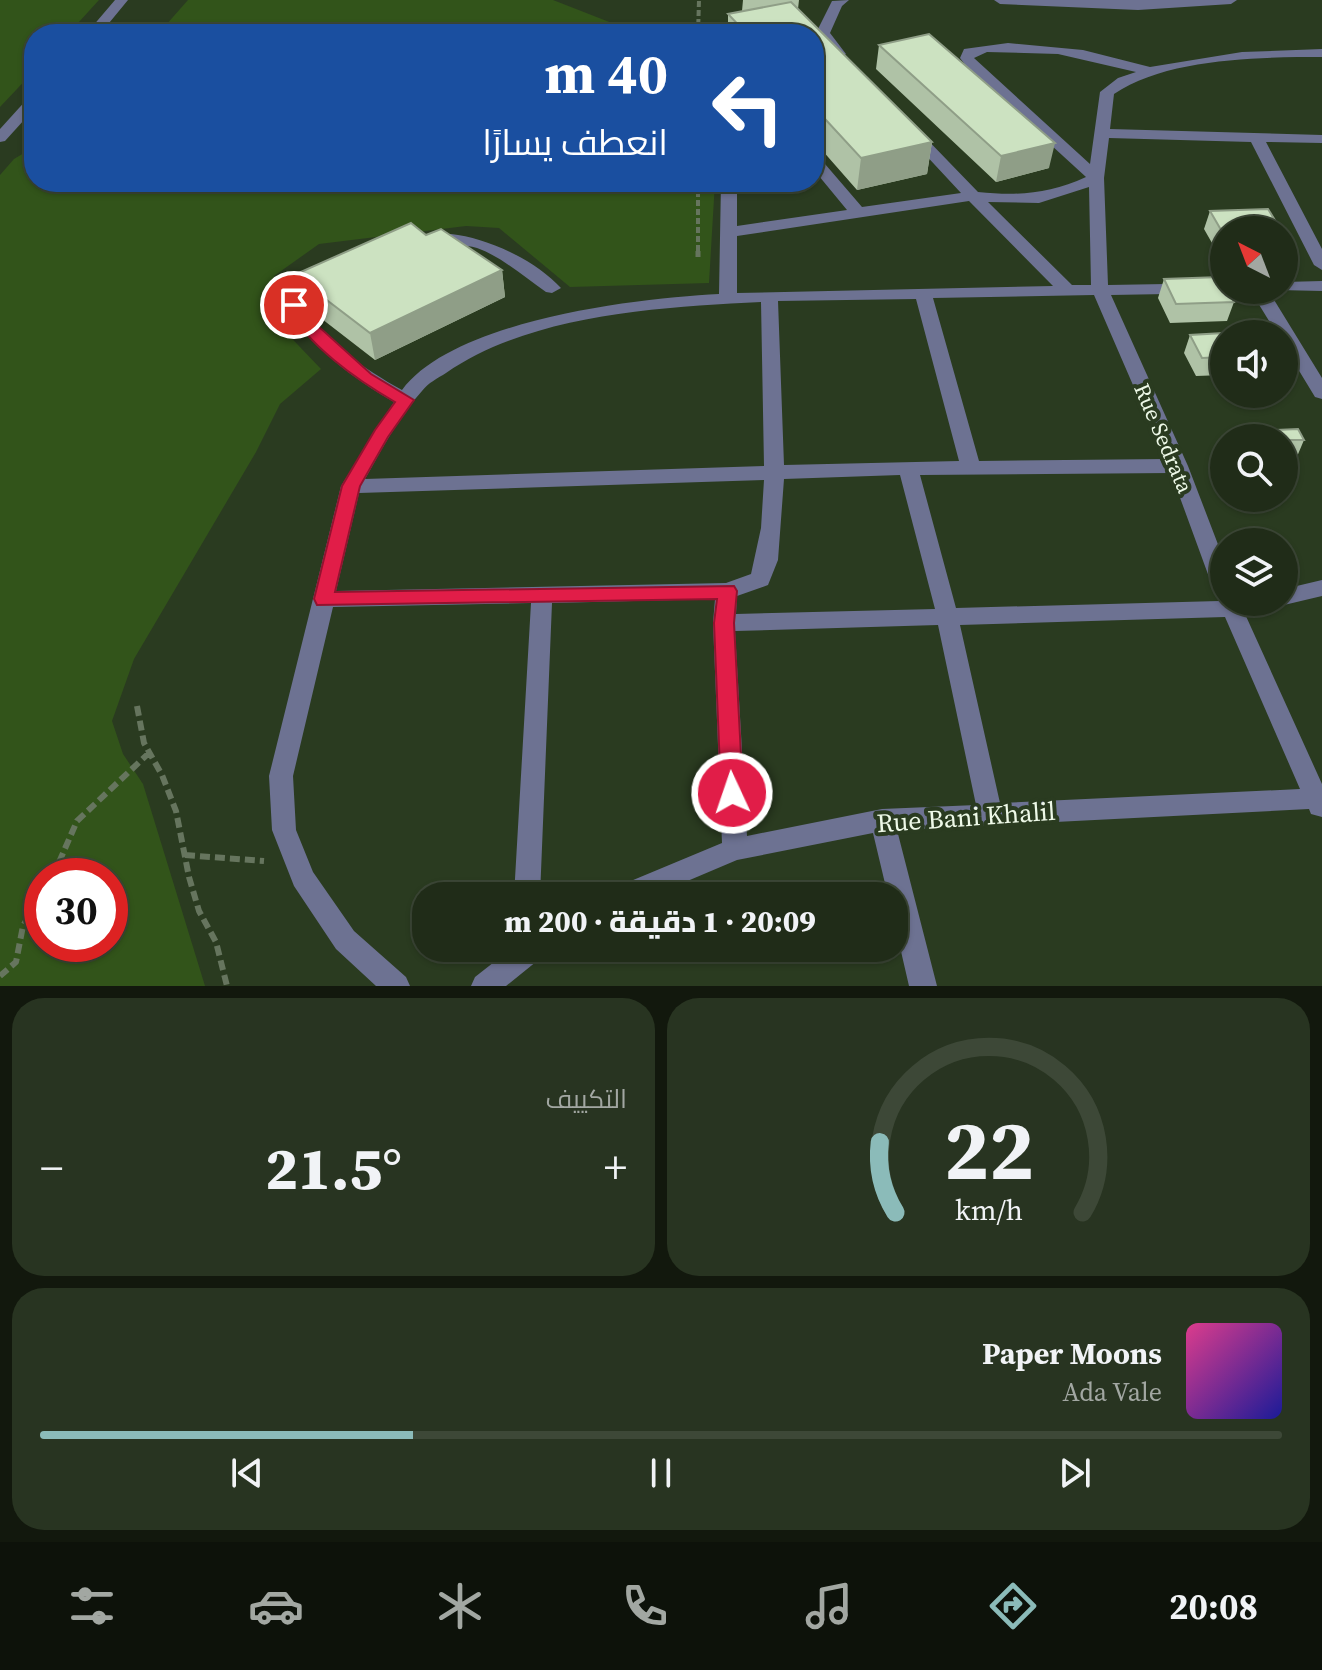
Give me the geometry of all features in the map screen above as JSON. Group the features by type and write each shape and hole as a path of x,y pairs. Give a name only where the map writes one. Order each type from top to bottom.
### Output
{"street":[{"path":"102,24 122,0"},
{"path":"824,31 837,4 843,0"},
{"path":"1000,0 1138,6 1231,0"},
{"path":"824,34 846,62"},
{"path":"1096,178 975,68 967,58 969,52 1007,45 1116,60 1147,71"},
{"path":"1100,290 1096,178 1107,92 1126,78 1147,71 1244,57 1322,53"},
{"path":"0,138 24,111"},
{"path":"898,118 971,196 1067,290"},
{"path":"1100,133 1322,139"},
{"path":"1256,137 1322,265"},
{"path":"824,172 858,213"},
{"path":"729,232 971,196 1015,200 1039,198 1065,192 1096,178"},
{"path":"728,299 729,192"},
{"path":"416,243 446,239 487,244 552,288"},
{"path":"326,270 306,282 298,293 294,305 302,319 365,377 405,400"},
{"path":"1298,287 1322,286"},
{"path":"396,986 345,940 303,878 284,830 281,776 351,486 381,434 416,385 464,352 504,336 624,309 769,296 1210,288"},
{"name":"Rue Sedrata","path":"1100,290 1178,466 1210,550"},
{"path":"923,293 971,468"},
{"path":"324,599 727,591 760,579 766,571 774,472 769,296"},
{"path":"1268,304 1322,393"},
{"path":"351,486 908,468 1178,466"},
{"path":"908,468 947,615 990,814"},
{"path":"1298,594 1322,588"},
{"path":"727,591 724,623 735,849"},
{"path":"528,882 542,595"},
{"path":"724,623 1210,601"},
{"name":"Rue Sedrata","path":"1236,616 1320,802"},
{"name":"Rue Bani Khalil","path":"656,882 735,849 882,820 1320,802"},
{"path":"882,820 923,986"},
{"path":"485,986 515,962"}],"path":[{"path":"698,24 699,0"},
{"path":"698,192 698,300"},
{"path":"137,706 144,743 176,811 199,911 216,942 227,986"},
{"path":"61,858 77,821 150,752"},
{"path":"185,855 297,864"},
{"path":"0,976 16,962 24,924"}],"green space":[{"path":"0,0 99,0 77,24 24,24 24,82 0,107"},
{"path":"188,0 553,0 614,24 167,24"},
{"path":"24,153 24,192 714,192 709,283 570,287 499,228 466,226 319,244 274,276 277,323 321,369 280,404 256,452 134,659 112,721 123,754 143,784 205,986 0,986 0,175 14,159"}],"building":[{"path":"791,2 813,24 738,24 728,14"},
{"path":"929,34 1055,143 1001,156 879,45"},
{"path":"824,35 932,142 861,158 824,118"},
{"path":"1268,209 1272,216 1213,216 1210,211"},
{"path":"411,223 426,235 441,229 502,270 370,333 294,275"},
{"path":"1210,277 1210,303 1176,304 1164,279"},
{"path":"1210,334 1210,358 1202,358 1190,335"}],"route":[{"path":"294,305 302,319 365,377 405,400 351,486 324,599 727,591 724,623 732,793"}]}
